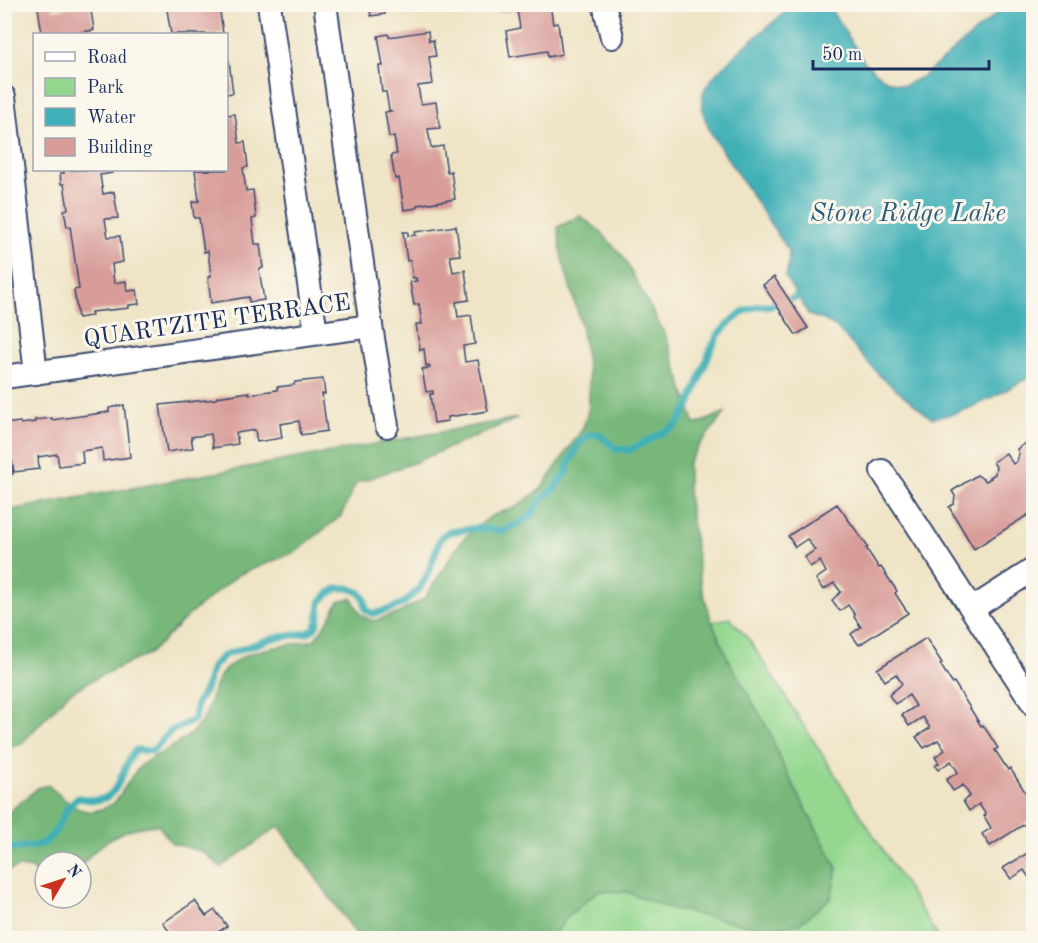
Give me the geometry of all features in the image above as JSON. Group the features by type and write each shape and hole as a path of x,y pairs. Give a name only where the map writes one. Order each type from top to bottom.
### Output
{"street":[{"path":"269,4 316,333"},
{"path":"325,4 371,326"},
{"path":"604,4 612,37"},
{"path":"4,97 36,373"},
{"name":"QUARTZITE TERRACE","path":"4,377 371,326 387,426"},
{"path":"882,471 1030,693"},
{"path":"972,609 1034,569"}],"green space":[{"path":"580,216 600,231 624,258 667,339 695,425 726,412 688,463 688,493 701,586 712,622 729,661 769,731 784,768 837,868 831,898 799,924 765,929 668,908 627,892 598,891 567,917 552,938 359,938 279,826 221,867 203,852 172,843 158,825 135,828 114,836 93,852 93,850 33,850 33,870 19,867 5,872 5,815 38,788 48,785 74,807 81,810 97,810 112,804 140,766 179,743 197,727 206,713 222,673 237,660 269,648 314,640 339,601 352,598 361,615 373,621 399,613 424,599 462,540 491,516 516,507 541,489 583,428 589,407 589,379 581,324 562,258 558,227"},
{"path":"518,418 413,463 356,483 341,516 295,552 238,575 190,614 150,653 69,693 21,744 5,749 5,511"},
{"path":"730,618 750,641 939,938 552,938 566,917 598,891 627,892 668,908 837,868 784,768 769,731 729,661 712,622"}],"water":[{"name":"Stone Ridge Lake","path":"794,5 828,5 865,63 886,80 903,86 922,77 1007,5 1033,5 1033,375 971,407 931,418 880,376 838,329 824,320 809,315 785,277 789,252 710,132 702,101 704,91 718,71 744,46"}],"building":[{"path":"52,4 53,10 90,4 94,30 82,33 42,33 38,7"},
{"path":"166,4 219,4 223,33 171,33"},
{"path":"369,4 409,4 409,6 384,9 385,14 371,16"},
{"path":"502,4 550,4 553,24 558,23 562,54 548,57 547,51 510,57 506,31 520,28 517,10 503,12"},
{"path":"428,31 429,41 433,40 436,56 429,57 433,84 418,86 421,104 436,102 440,128 428,129 431,148 443,146 447,172 451,171 455,199 417,205 417,208 404,210 399,178 395,179 391,155 397,154 394,137 389,137 385,112 391,111 386,92 382,92 379,66 383,66 378,36 388,34 389,37"},
{"path":"228,61 229,61 233,93 228,94"},
{"path":"235,114 239,143 245,142 248,167 243,168 246,191 253,190 256,218 252,219 255,244 260,244 263,268 259,269 264,300 249,302 249,297 211,303 208,251 204,252 199,218 194,218 192,202 199,201 195,171 228,171 228,115"},
{"path":"64,171 112,171 112,173 100,175 103,194 114,192 118,218 105,219 108,237 120,236 123,262 112,264 114,283 126,281 127,291 137,290 139,304 129,305 129,308 91,312 92,316 78,318 74,290 79,289 70,226 67,227 64,210 68,209 64,184 61,184 60,173"},
{"path":"456,226 460,255 450,256 453,272 465,270 469,300 456,302 458,317 471,315 475,344 463,346 465,362 478,360 488,411 448,417 448,421 434,423 430,394 433,394 433,391 426,392 422,369 430,368 429,365 426,366 424,349 420,350 416,324 422,324 419,304 414,305 410,282 417,281 413,278 410,260 407,261 403,232 408,232 408,236 416,235 415,232"},
{"path":"774,277 808,328 796,335 763,285"},
{"path":"323,379 325,394 322,394 327,431 301,435 299,421 280,424 282,438 257,442 255,430 236,433 238,444 213,448 211,434 191,437 193,448 167,452 160,405 277,390 277,387 294,385 295,382"},
{"path":"124,405 130,457 103,461 102,448 82,451 83,463 59,466 57,454 38,457 39,469 14,472 12,460 13,474 4,475 4,424 20,422 21,424 35,422 35,420 52,418 52,420 109,412 109,408"},
{"path":"1029,441 1034,448 1034,511 974,549 949,507 954,504 955,496 952,491 977,475 986,481 991,478 995,474 996,467 993,462 1006,453 1013,464 1017,461 1019,453 1017,449"},
{"path":"837,504 897,591 895,593 908,613 859,645 851,634 861,627 855,615 848,605 840,611 832,600 841,592 834,583 823,590 816,579 826,572 820,561 810,567 807,562 805,557 815,550 807,539 795,547 788,536"},
{"path":"926,638 952,683 954,682 981,726 983,725 998,748 995,750 1008,770 1010,768 1034,806 1034,818 990,846 982,834 991,828 979,804 969,811 963,801 970,796 963,785 953,791 946,780 958,772 951,761 938,770 935,766 939,763 935,757 945,750 938,740 924,748 916,737 930,728 923,717 909,726 902,715 916,706 909,695 895,704 889,695 902,684 896,674 885,681 877,669"},
{"path":"1034,849 1034,881 1032,882 1024,870 1011,879 1003,868"},
{"path":"195,901 206,916 215,910 227,926 218,932 222,938 174,938 163,923"}],"waterway":[{"path":"4,849 29,847 43,843 54,833 68,808 78,798 102,799 110,795 120,780 131,755 136,750 152,751 171,731 194,720 197,703 205,690 212,667 224,655 274,638 307,633 314,629 318,621 320,602 338,588 349,588 359,592 364,598 366,610 373,614 404,603 420,588 441,537 449,532 477,528 504,531 527,519 540,501 567,473 567,467 579,443 589,435 598,434 616,449 630,450 677,425 690,404 710,351 718,335 727,325 744,311 759,306 770,306 797,297"}]}
